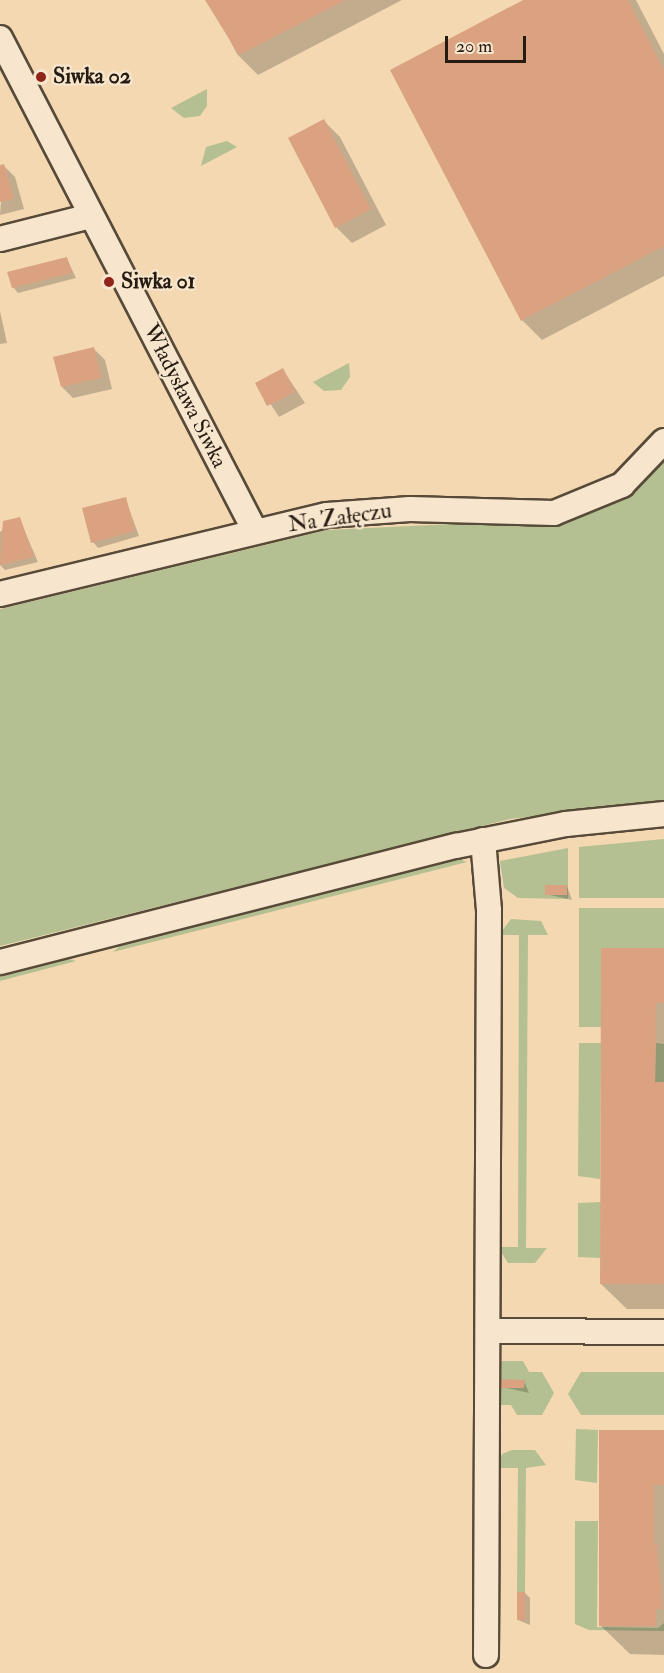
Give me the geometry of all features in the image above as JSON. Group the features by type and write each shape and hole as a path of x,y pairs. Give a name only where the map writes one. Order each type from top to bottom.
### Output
{"street":[{"name":"Władysława Siwka","path":"0,38 255,531"},
{"path":"0,239 91,216"},
{"name":"Na Załęczu","path":"0,594 255,531 387,510 554,513 622,485 664,441"},
{"path":"0,962 483,840 664,814"},
{"path":"483,840 489,910 486,1655"},
{"path":"488,1331 664,1332"}],"green space":[{"path":"207,89 207,106 200,116 184,118 171,108"},
{"path":"227,141 237,147 201,166 206,147"},
{"path":"349,363 350,377 341,390 324,391 313,382"},
{"path":"664,454 664,801 510,819 0,946 0,609 327,530 577,518 617,497"},
{"path":"664,839 664,898 579,898 579,847"},
{"path":"568,848 568,899 518,898 504,888 500,861"},
{"path":"459,859 467,862 113,952 120,946"},
{"path":"579,908 664,908 664,948 601,1027 579,1027"},
{"path":"511,919 541,921 548,935 528,935 526,1248 547,1248 535,1263 508,1263 498,1247 518,1247 519,935 499,935"},
{"path":"69,959 76,961 0,981 0,977"},
{"path":"579,1043 601,1043 600,1179 578,1176"},
{"path":"656,1043 664,1044 664,1082 655,1082"},
{"path":"601,1202 600,1258 578,1257 578,1203"},
{"path":"498,1361 523,1361 529,1372 542,1372 554,1393 542,1415 517,1415 511,1405 498,1405"},
{"path":"581,1372 664,1372 664,1415 581,1415 568,1394"},
{"path":"576,1429 598,1430 597,1483 575,1480"},
{"path":"512,1450 535,1450 546,1465 526,1468 525,1592 517,1592 518,1468 497,1468 502,1454"},
{"path":"575,1521 598,1521 597,1627 658,1628 664,1623 664,1631 589,1630 575,1624"}],"building":[{"path":"205,0 346,0 239,55"},
{"path":"523,0 628,0 664,70 664,246 521,321 390,70"},
{"path":"324,119 371,209 335,228 288,138"},
{"path":"4,164 14,199 0,202 0,165"},
{"path":"67,257 72,273 12,288 7,272"},
{"path":"94,347 102,378 61,387 53,357"},
{"path":"283,368 295,392 267,406 255,383"},
{"path":"126,497 135,531 91,543 82,508"},
{"path":"20,517 34,557 0,565 3,521"},
{"path":"545,885 567,885 567,895 545,895"},
{"path":"601,948 664,948 664,1003 656,1003 655,1082 664,1082 664,1284 600,1284"},
{"path":"501,1379 525,1380 524,1388 500,1388"},
{"path":"599,1430 664,1430 664,1485 654,1485 654,1544 663,1546 657,1546 663,1609 656,1609 656,1626 599,1626"},
{"path":"517,1592 525,1592 525,1620 517,1620"}],"place":[{"name":"Siwka 02","path":"41,77"},
{"name":"Siwka 01","path":"109,282"}]}
